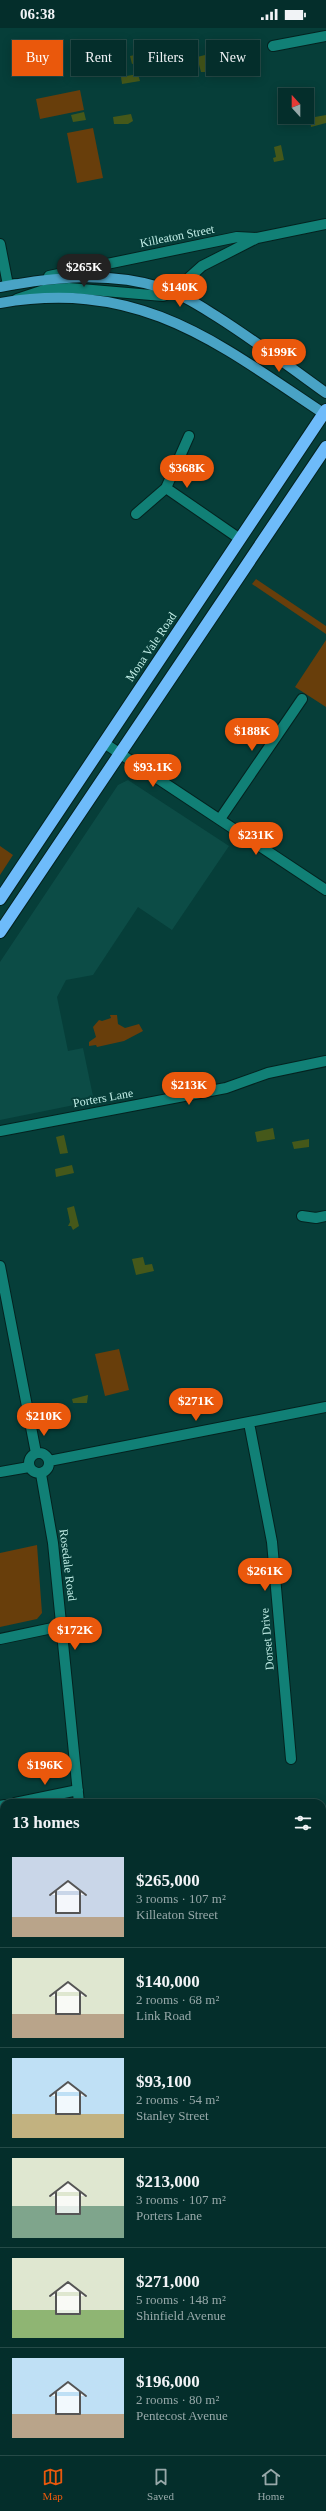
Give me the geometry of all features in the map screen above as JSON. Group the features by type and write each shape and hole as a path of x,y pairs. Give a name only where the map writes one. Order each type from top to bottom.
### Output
{"highway":[{"name":"Mona Vale Road","path":"0,899 325,413"},
{"path":"0,932 326,448"}],"main road":[{"path":"4,286 71,276 91,276 131,280 164,288 196,304 244,334 326,393"},
{"name":"Killeaton Street","path":"0,303 42,298 85,299 116,303 155,314 205,336 325,413"}],"street":[{"path":"273,46 326,36"},
{"name":"Killeaton Street","path":"4,286 237,237 257,238 326,224"},
{"name":"Killeaton Street","path":"11,301 44,290 69,288 155,297 173,292 202,266 257,238"},
{"path":"0,244 4,286"},
{"path":"136,514 166,488 189,436"},
{"path":"166,488 240,539"},
{"path":"220,818 302,699"},
{"path":"104,743 220,818 326,890"},
{"name":"Porters Lane","path":"0,1131 226,1088 268,1073 326,1061"},
{"path":"302,1216 316,1218 326,1216"},
{"path":"0,1266 36,1453"},
{"path":"49,1461 326,1408"},
{"name":"Dorset Drive","path":"249,1423 272,1542 291,1759"},
{"path":"36,1453 43,1454 49,1461"},
{"path":"36,1453 29,1460 29,1467 35,1473 41,1474 48,1467 49,1461"},
{"path":"0,1472 29,1467"},
{"name":"Rosedale Road","path":"41,1474 53,1543 79,1799"},
{"path":"0,1639 62,1626"},
{"path":"34,1799 78,1790"}],"shaded area":[{"path":"134,55 134,63 132,64 130,56"},
{"path":"205,55 206,72 201,72 198,57"},
{"path":"134,75 134,76 139,76 140,81 122,84 121,77"},
{"path":"80,90 84,110 40,119 36,99"},
{"path":"84,112 86,120 73,122 71,115"},
{"path":"131,114 133,121 128,124 114,124 113,117"},
{"path":"314,115 315,117 326,115 326,123 311,127 311,124 314,124"},
{"path":"93,128 103,178 77,183 67,133"},
{"path":"281,145 284,160 274,162 273,158 276,157 274,147"},
{"path":"256,579 326,626 326,634 252,584"},
{"path":"326,640 326,707 295,687"},
{"path":"128,780 229,846 172,930 138,907 93,975 66,980 57,997 68,1051 83,1048 94,1101 0,1120 0,962 118,785"},
{"path":"0,846 13,855 0,875"},
{"path":"110,1015 117,1015 118,1024 125,1028 139,1024 143,1031 124,1041 97,1047 96,1045 89,1046 89,1042 96,1037 93,1027 99,1020 102,1021 111,1018"},
{"path":"273,1128 275,1139 257,1142 255,1132"},
{"path":"64,1135 68,1153 60,1154 56,1137"},
{"path":"309,1139 309,1147 294,1149 292,1142"},
{"path":"72,1165 74,1173 56,1177 55,1169"},
{"path":"74,1206 79,1226 73,1230 71,1226 68,1226 70,1222 67,1208"},
{"path":"143,1257 145,1265 152,1264 154,1271 136,1275 132,1259"},
{"path":"119,1349 129,1390 105,1396 95,1354"},
{"path":"88,1395 87,1403 73,1403 72,1399"},
{"path":"37,1545 42,1613 37,1619 0,1627 0,1553"}]}
